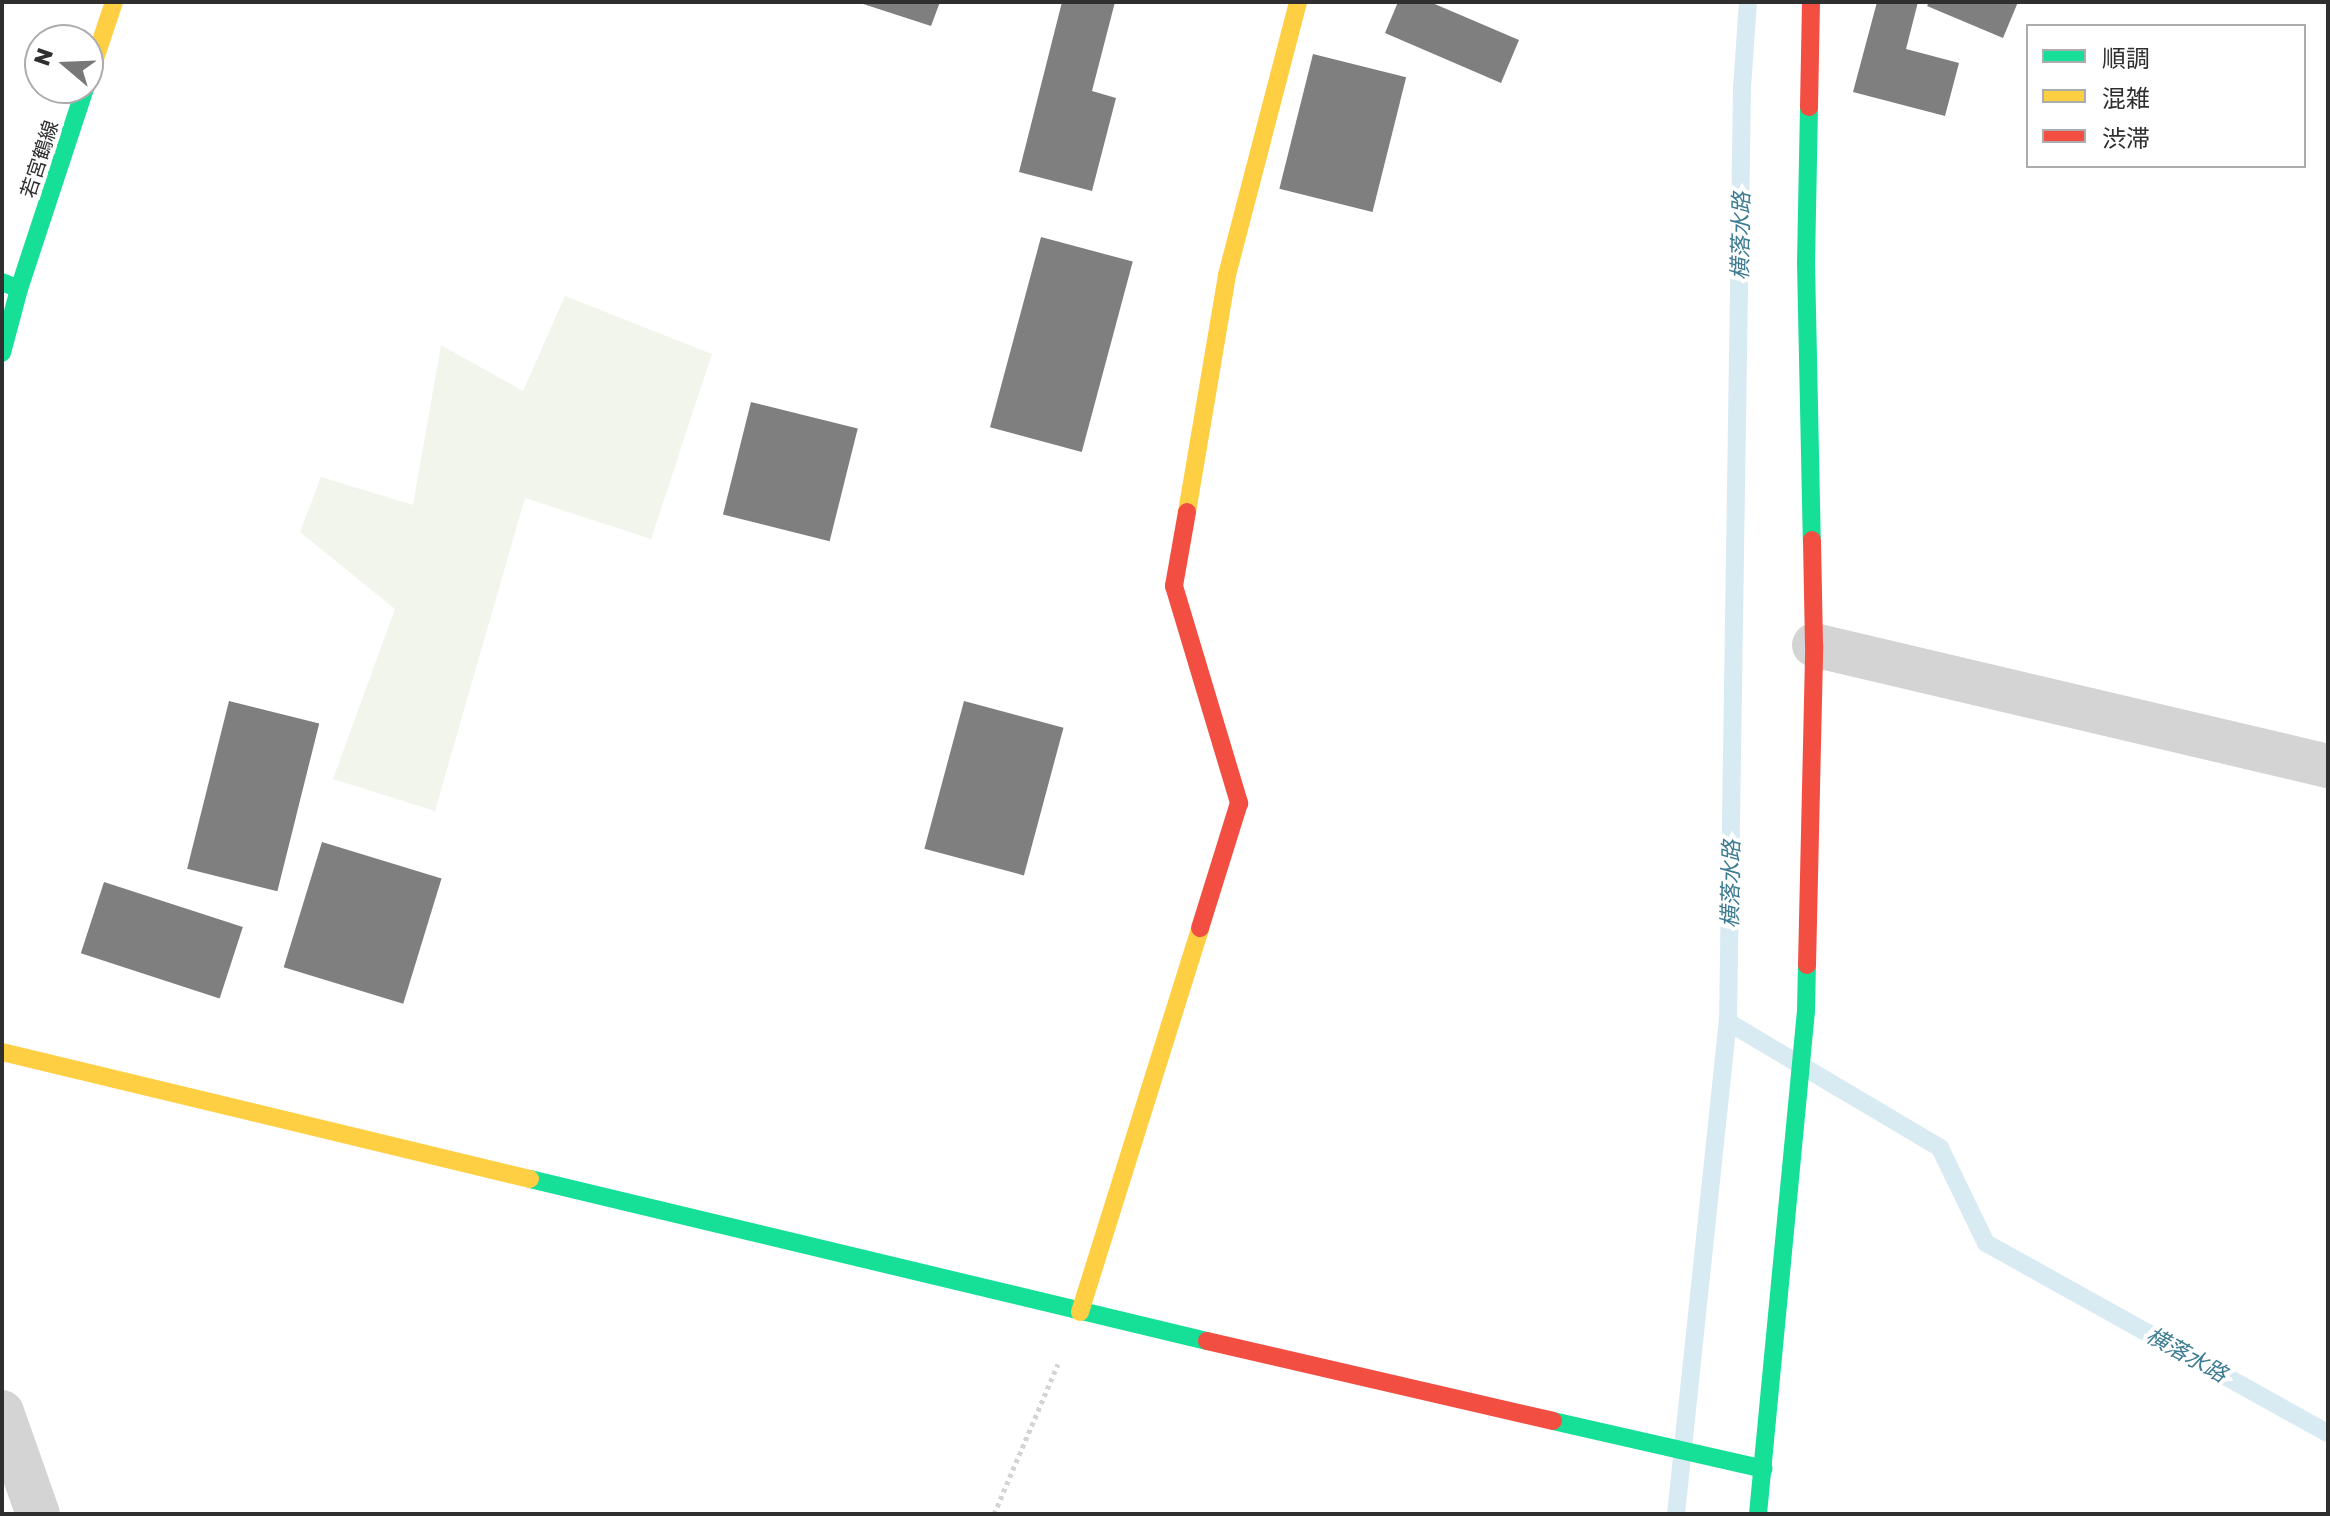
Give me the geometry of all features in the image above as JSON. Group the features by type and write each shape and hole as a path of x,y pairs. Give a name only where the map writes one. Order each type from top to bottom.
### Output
{"street":[{"path":"104,32 114,2"},
{"path":"1758,1514 1806,1011 1814,645 1806,263 1811,2"},
{"path":"1080,1312 1239,803 1174,586 1227,275 1289,4"},
{"name":"若宮鶴線","path":"2,353 10,286 79,104"},
{"path":"1814,645 2328,766"},
{"path":"2,1052 1080,1312 1764,1469"},
{"path":"2,1412 38,1514"}],"path":[{"path":"994,1514 1080,1312"}],"shaded area":[{"path":"565,296 712,354 651,539 525,498 435,811 333,779 395,609 300,532 321,477 413,505 441,345 523,391"}],"building":[{"path":"857,2 940,2 931,26"},
{"path":"1062,2 1115,2 1092,91 1116,98 1092,191 1019,172"},
{"path":"1398,2 1430,2 1519,40 1501,83 1385,33"},
{"path":"1877,2 1918,2 1906,49 1959,63 1945,116 1853,92"},
{"path":"1929,2 2018,2 2003,38 1927,6"},
{"path":"1313,54 1406,77 1373,212 1279,189"},
{"path":"1041,237 1133,262 1082,452 990,427"},
{"path":"751,402 858,429 830,541 723,515"},
{"path":"229,701 319,723 277,891 187,869"},
{"path":"964,701 1063,728 1024,875 924,849"},
{"path":"322,842 442,879 403,1004 284,967"},
{"path":"104,882 243,927 220,998 81,953"}],"waterway":[{"name":"横落水路","path":"1748,2 1742,88 1728,1022 1940,1148 1986,1243 2328,1433"},
{"path":"1676,1514 1728,1022"}],"traffic: fast":[{"path":"19,289 80,104"},
{"path":"1809,107 1806,263 1812,540"},
{"path":"2,282 19,289 2,353"},
{"path":"1758,1514 1806,1011 1807,965"},
{"path":"530,1179 1207,1341"},
{"path":"1553,1421 1764,1469"}],"traffic: slow":[{"path":"104,32 114,2"},
{"path":"1187,512 1227,275 1298,2"},
{"path":"1080,1312 1200,928"},
{"path":"2,1052 530,1179"}],"traffic: jam":[{"path":"1809,107 1811,2"},
{"path":"1187,512 1174,586 1239,803 1200,928"},
{"path":"1807,965 1814,645 1812,540"},
{"path":"1207,1341 1553,1421"}]}
